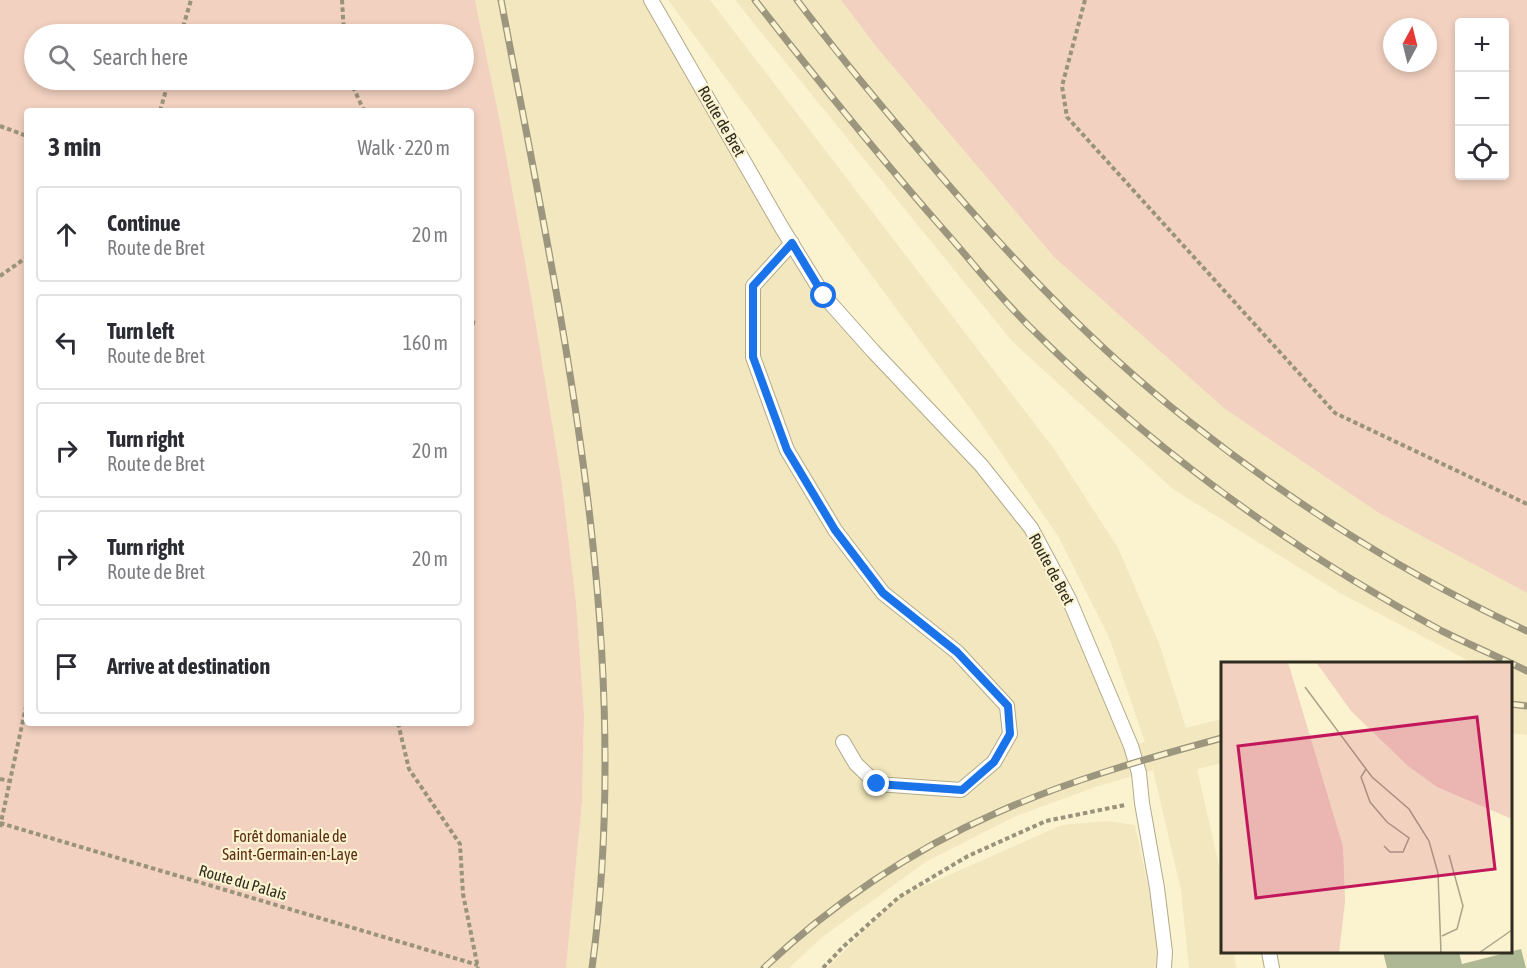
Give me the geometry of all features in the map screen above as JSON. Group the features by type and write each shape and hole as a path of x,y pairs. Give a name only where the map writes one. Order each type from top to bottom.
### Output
{"lane":[{"name":"Route de Bret","path":"651,0 824,296 981,465 1031,528 1069,599 1131,746 1139,776 1166,952 1164,968"},
{"path":"792,243 753,286 753,357 787,450 835,530 883,593 957,652 1008,706 1010,734 994,762 962,790 877,784 856,764 843,742"},
{"path":"1269,953 1272,968"}],"path":[{"path":"185,24 191,0"},
{"path":"342,0 343,24"},
{"path":"1085,0 1062,86 1067,117 1335,413 1527,504"},
{"path":"161,108 166,90"},
{"path":"355,90 363,108"},
{"path":"0,126 24,135"},
{"path":"0,276 24,259"},
{"path":"0,824 24,716"},
{"path":"399,726 409,769 460,844 463,894 478,966"},
{"path":"0,779 10,781"},
{"path":"823,968 899,897 968,856 1046,821 1142,802"},
{"name":"Route du Palais","path":"0,824 478,966"}],"shaded area":[{"path":"475,0 651,0 824,296 1031,528 1131,746 1145,742 1109,637 1058,536 978,419 668,0 710,0 1054,449 1118,548 1159,643 1186,728 1221,719 1221,763 1197,769 1221,875 1221,953 1234,953 1236,968 1189,968 1181,890 1153,770 1098,786 1016,816 927,861 821,938 789,968 566,968 582,802 584,714 576,602 561,477 501,127"},
{"path":"735,0 841,0 878,49 1054,257 1225,409 1379,513 1527,593 1527,735 1512,733 1512,662 1471,662 1340,593 1173,489 1012,341"},
{"path":"1107,821 1135,825 1162,952 1161,968 827,968 899,897 1062,825"}],"green space":[{"name":"Forêt domaniale de Saint-Germain-en-Laye","path":"0,0 475,0 530,289 561,477 576,602 584,714 582,802 566,968 0,968"},
{"path":"841,0 1527,0 1527,593 1379,513 1225,409 1054,257 878,49"}],"building":[{"path":"1521,949 1526,968 1387,968 1383,953 1459,953 1462,964"}],"railway":[{"path":"501,0 568,360 586,481 598,603 605,725 603,846 592,968"},
{"path":"755,0 875,150 1001,296 1079,374 1176,457 1279,532 1387,600 1442,631 1508,662"},
{"path":"797,0 896,124 1009,253 1078,324 1152,391 1230,453 1352,537 1438,586 1527,631"},
{"path":"1512,664 1527,671"},
{"path":"1512,704 1527,706"},
{"path":"764,968 816,923 873,881 963,828 1078,781 1221,738"}],"route":[{"path":"824,296 792,243 753,286 753,357 787,450 835,530 883,593 957,652 1008,706 1010,734 994,762 962,790 877,784"}]}
